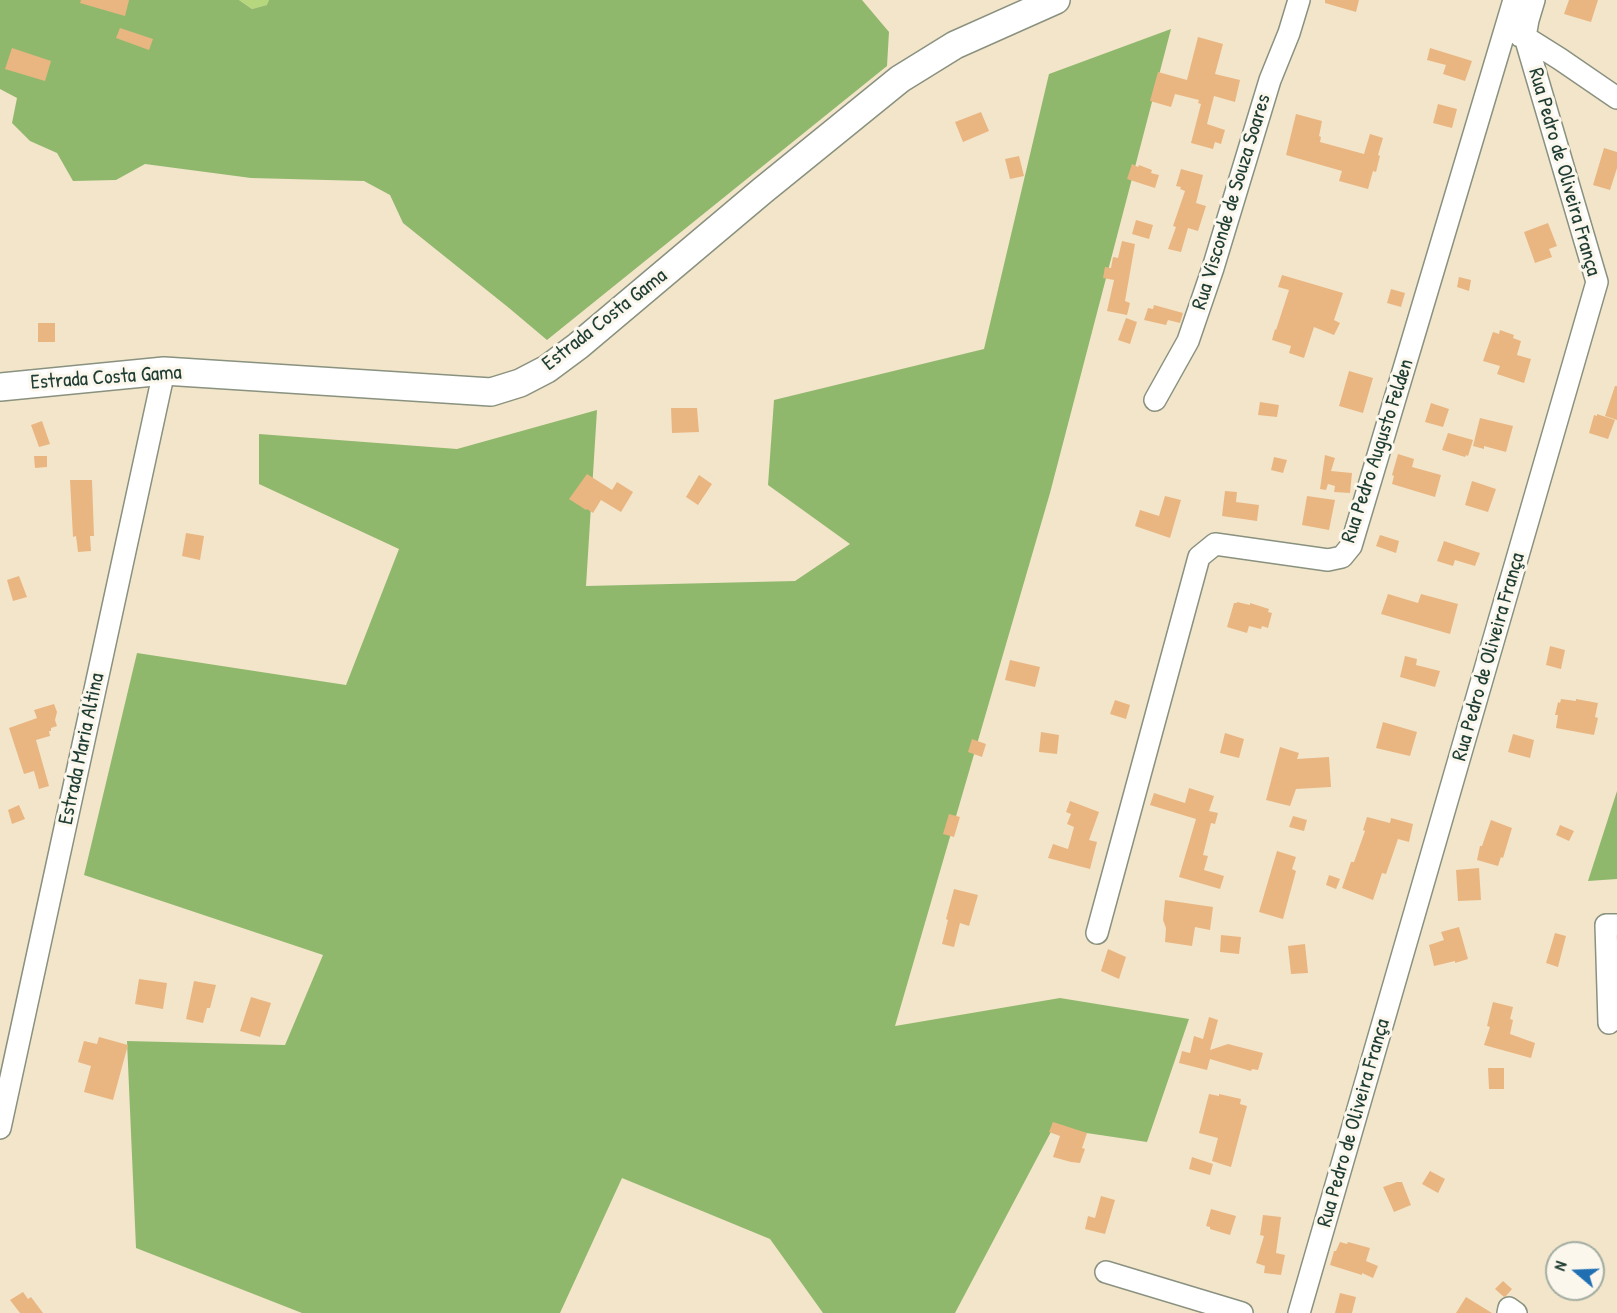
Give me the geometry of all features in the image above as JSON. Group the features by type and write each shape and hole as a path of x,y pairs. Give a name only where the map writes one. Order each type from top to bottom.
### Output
{"main road":[{"name":"Estrada Costa Gama","path":"0,387 164,371 491,392 520,383 547,369 578,346 762,191 900,79 955,45 1056,0"}],"street":[{"name":"Rua Visconde de Souza Soares","path":"1155,400 1188,341 1213,268 1270,80 1289,33 1299,0"},
{"name":"Rua Pedro Augusto Felden","path":"1096,933 1199,557 1215,544 1328,560 1342,557 1351,546 1515,34 1514,0"},
{"name":"Rua Pedro de Oliveira França","path":"1299,1313 1597,282 1515,34 1528,20 1534,0"},
{"path":"1515,34 1560,59 1617,98"},
{"name":"Estrada Maria Altina","path":"0,1128 164,371"},
{"path":"1610,1023 1606,925 1617,926"},
{"path":"1107,1272 1242,1313"},
{"path":"1508,1313 1509,1308 1516,1313"}],"green space":[{"path":"0,0 239,0 252,9 267,5 269,0 862,0 889,32 887,66 547,340 403,223 390,195 364,181 251,178 145,164 116,180 73,181 57,153 30,141 12,123 17,98 0,89"},
{"path":"239,0 269,0 268,5 252,9"},
{"path":"1171,29 1050,493 895,1026 1060,998 1189,1019 1147,1142 1053,1128 955,1313 823,1313 770,1239 622,1178 560,1313 302,1313 136,1248 127,1041 285,1045 323,955 84,875 137,653 346,685 399,549 259,484 259,434 457,449 597,410 586,586 795,581 850,544 768,485 774,400 984,349 1049,74"},
{"path":"1617,791 1617,879 1588,881"}],"building":[{"path":"81,0 129,0 125,16 80,3"},
{"path":"1325,0 1359,0 1356,12 1325,3"},
{"path":"1569,0 1598,0 1591,22 1564,14"},
{"path":"120,28 153,39 149,50 116,38"},
{"path":"1198,37 1223,44 1215,74 1240,80 1235,102 1214,96 1207,124 1225,130 1221,144 1215,142 1213,149 1191,143 1201,104 1198,103 1199,100 1175,94 1171,107 1150,101 1158,72 1187,80"},
{"path":"12,48 51,61 45,81 5,69"},
{"path":"1430,48 1472,61 1465,81 1443,74 1446,65 1427,60"},
{"path":"1438,104 1457,109 1452,128 1433,123"},
{"path":"981,112 989,131 963,142 955,122"},
{"path":"1296,114 1322,121 1320,142 1364,154 1370,134 1383,138 1376,172 1373,171 1368,189 1339,181 1342,171 1286,155"},
{"path":"1604,148 1617,152 1617,168 1610,190 1593,185"},
{"path":"1019,156 1024,176 1010,179 1005,159"},
{"path":"1132,164 1152,170 1151,173 1159,175 1155,188 1127,179"},
{"path":"1181,169 1203,175 1196,203 1206,206 1198,231 1188,228 1181,252 1168,249 1185,191 1176,186"},
{"path":"1136,220 1153,225 1149,239 1132,234"},
{"path":"1548,223 1557,246 1549,249 1552,257 1535,263 1524,232"},
{"path":"1122,241 1135,244 1125,301 1130,303 1127,315 1107,311 1114,280 1103,278 1105,267 1111,268 1113,257 1118,258"},
{"path":"1282,275 1343,293 1334,320 1340,323 1334,335 1314,327 1304,358 1289,353 1291,346 1272,340 1289,290 1278,287"},
{"path":"1459,277 1471,280 1469,291 1457,287"},
{"path":"1391,289 1405,293 1401,307 1387,303"},
{"path":"1154,305 1183,313 1180,323 1168,320 1166,325 1144,320 1148,308 1153,309"},
{"path":"1126,318 1137,322 1130,344 1118,340"},
{"path":"38,323 55,323 55,342 38,342"},
{"path":"1500,330 1514,335 1513,338 1521,341 1517,355 1531,359 1524,383 1497,374 1500,366 1483,361 1493,332 1499,334"},
{"path":"1349,371 1373,378 1363,413 1339,406"},
{"path":"1615,386 1617,386 1617,420 1605,416"},
{"path":"1260,402 1279,405 1277,417 1258,415"},
{"path":"1431,403 1449,409 1443,427 1425,422"},
{"path":"671,408 697,408 699,432 672,433"},
{"path":"1597,414 1615,420 1608,439 1589,433 1594,415 1597,416"},
{"path":"1480,418 1513,426 1506,452 1484,446 1484,449 1473,446"},
{"path":"42,421 50,444 39,447 31,425"},
{"path":"1448,433 1473,440 1468,456 1442,450"},
{"path":"1398,454 1414,459 1412,467 1441,475 1435,497 1392,484"},
{"path":"1325,455 1335,458 1331,471 1352,473 1350,493 1334,492 1335,486 1328,484 1326,490 1320,489"},
{"path":"34,456 47,456 47,467 35,468"},
{"path":"1274,457 1287,460 1283,473 1271,470"},
{"path":"587,474 612,490 617,482 633,492 621,512 601,500 593,513 569,499"},
{"path":"699,475 712,484 698,505 686,497"},
{"path":"70,480 92,480 94,536 90,536 91,551 78,552 76,536 73,537"},
{"path":"1472,481 1496,489 1488,512 1465,505"},
{"path":"1225,491 1237,492 1236,502 1259,505 1257,521 1222,516"},
{"path":"1165,496 1181,500 1170,538 1135,526 1140,510 1159,516"},
{"path":"1307,496 1335,500 1329,530 1302,525"},
{"path":"186,533 204,536 200,560 182,556"},
{"path":"1380,535 1399,541 1396,553 1376,546"},
{"path":"1444,541 1480,553 1475,566 1455,560 1453,566 1437,561"},
{"path":"19,576 27,597 13,601 7,580"},
{"path":"1388,594 1418,603 1421,594 1458,604 1450,634 1381,614"},
{"path":"1234,603 1250,605 1250,603 1269,609 1268,612 1272,613 1268,628 1249,626 1247,633 1227,627"},
{"path":"1550,646 1565,650 1561,669 1546,665"},
{"path":"1405,656 1417,659 1416,665 1440,671 1435,687 1400,677"},
{"path":"1010,660 1040,667 1035,687 1005,680"},
{"path":"1561,699 1598,703 1595,717 1598,718 1594,735 1556,728 1558,715 1555,715"},
{"path":"1115,700 1130,705 1126,719 1110,714"},
{"path":"54,704 57,712 55,720 57,726 51,728 50,736 36,740 49,786 39,789 34,771 24,774 9,728 37,718 34,710"},
{"path":"1383,722 1417,732 1410,756 1376,748"},
{"path":"1041,732 1059,735 1057,754 1039,752"},
{"path":"1225,733 1244,739 1239,758 1220,753"},
{"path":"1513,734 1534,740 1530,758 1508,752"},
{"path":"972,739 986,744 982,757 968,752"},
{"path":"1280,747 1299,753 1297,759 1329,757 1331,787 1296,789 1290,806 1266,800"},
{"path":"1189,788 1214,796 1209,811 1218,813 1215,824 1211,823 1203,855 1208,856 1204,870 1224,876 1220,889 1179,877 1196,819 1150,805 1154,793 1185,803"},
{"path":"1070,801 1099,812 1089,840 1097,842 1090,869 1048,858 1053,844 1068,849 1074,827 1067,824 1071,814 1066,812"},
{"path":"19,805 25,819 12,824 8,810"},
{"path":"949,814 960,817 954,837 943,834"},
{"path":"1293,816 1307,820 1304,831 1289,827"},
{"path":"1367,817 1390,823 1391,818 1413,824 1409,842 1398,839 1386,874 1382,873 1373,900 1342,888 1365,831 1363,830"},
{"path":"1491,820 1512,828 1503,858 1501,857 1498,866 1477,860"},
{"path":"1560,825 1574,831 1569,841 1556,835"},
{"path":"1277,851 1296,857 1292,869 1296,871 1283,919 1259,912"},
{"path":"1479,868 1481,900 1458,901 1456,870"},
{"path":"1329,875 1340,879 1336,889 1326,885"},
{"path":"954,889 978,895 969,926 960,923 954,947 942,944"},
{"path":"1165,900 1213,907 1210,930 1195,927 1192,946 1165,942 1166,928 1163,920"},
{"path":"1459,927 1468,959 1434,966 1429,945 1444,940 1441,932"},
{"path":"1555,933 1566,936 1558,967 1546,963"},
{"path":"1221,935 1241,937 1239,954 1220,952"},
{"path":"1305,944 1308,973 1291,974 1288,946"},
{"path":"1108,949 1126,957 1119,979 1101,971"},
{"path":"139,979 167,983 163,1009 135,1004"},
{"path":"194,981 216,985 203,1023 186,1019"},
{"path":"251,997 271,1003 260,1037 240,1031"},
{"path":"1493,1002 1513,1007 1510,1034 1535,1043 1531,1058 1484,1045 1490,1027 1487,1026"},
{"path":"1209,1017 1218,1020 1210,1050 1228,1044 1263,1053 1258,1070 1252,1069 1251,1071 1210,1059 1207,1070 1179,1063 1182,1051 1190,1053 1194,1036 1203,1039"},
{"path":"99,1037 128,1045 113,1100 84,1092 91,1066 78,1062 84,1041 97,1044"},
{"path":"1488,1068 1504,1068 1504,1089 1489,1089"},
{"path":"1209,1094 1241,1099 1240,1104 1247,1106 1231,1167 1212,1161 1218,1138 1199,1133"},
{"path":"1053,1122 1087,1133 1080,1163 1053,1157 1060,1136 1049,1132"},
{"path":"1192,1157 1213,1164 1210,1175 1189,1169"},
{"path":"1430,1171 1445,1179 1438,1193 1422,1184"},
{"path":"1402,1182 1411,1205 1394,1212 1383,1187"},
{"path":"1101,1196 1115,1200 1105,1234 1085,1229 1088,1216 1095,1218"},
{"path":"1211,1209 1236,1216 1230,1235 1206,1226"},
{"path":"1263,1215 1281,1217 1276,1253 1285,1255 1281,1275 1264,1273 1265,1266 1256,1263 1264,1236 1260,1235"},
{"path":"1340,1242 1370,1248 1366,1261 1378,1266 1373,1278 1330,1265 1334,1251"},
{"path":"1503,1281 1512,1289 1504,1297 1495,1289"},
{"path":"23,1292 28,1299 31,1297 43,1313 20,1313 10,1300"},
{"path":"1340,1293 1356,1297 1352,1313 1335,1313"},
{"path":"1466,1297 1492,1313 1456,1313"}]}
